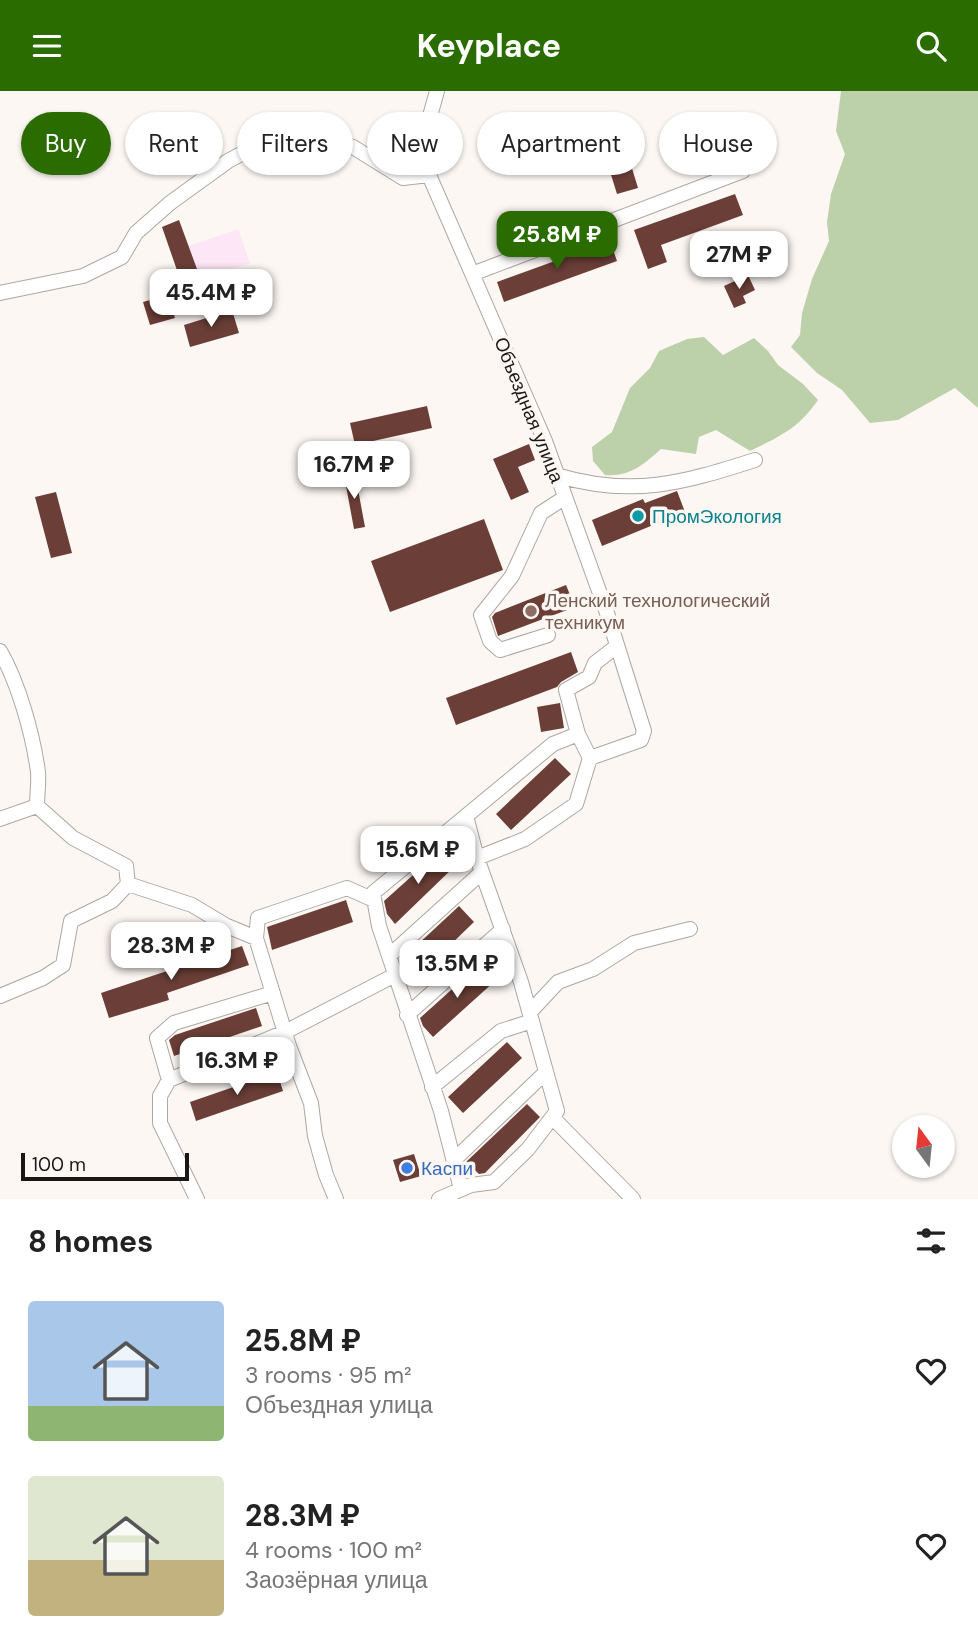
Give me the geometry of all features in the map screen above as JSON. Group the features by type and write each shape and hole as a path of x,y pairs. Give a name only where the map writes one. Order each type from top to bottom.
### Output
{"street":[{"name":"Объездная улица","path":"432,112 437,91"},
{"path":"0,293 83,276 122,257 136,233 170,203 228,161 291,127 353,147 367,156"},
{"path":"397,175 403,179 429,175"},
{"name":"Объездная улица","path":"429,175 545,441 644,731 641,740 590,758"},
{"path":"472,274 732,175"},
{"path":"556,475 597,485 648,486 685,482 755,460"},
{"path":"548,635 500,650 490,641 481,615 512,576 541,513 564,498"},
{"path":"389,956 480,865 525,839 576,804 590,758 578,734 566,690 589,677 595,663 617,646"},
{"path":"0,651 7,663 25,716 38,773 37,806 72,838 126,866 128,884 112,901 71,921 62,965 43,978 0,996"},
{"path":"461,1189 432,1087 379,926 373,893 553,744 578,734"},
{"path":"0,819 37,806"},
{"path":"439,1199 461,1189 494,1182 528,1149 557,1111 531,1016 466,816"},
{"path":"128,884 192,905 228,926 256,938"},
{"path":"331,1197 315,1136 311,1103 285,1032 256,938 258,918 347,888 374,900"},
{"path":"407,1015 503,929"},
{"path":"432,1087 501,1031 531,1016 558,982 593,969 634,943 690,929"},
{"path":"197,1199 160,1123 160,1096 169,1080 285,1032 395,975"},
{"path":"169,1080 157,1038 174,1023 273,993"},
{"path":"454,1160 546,1072"},
{"path":"553,1118 633,1199"}],"shaded area":[{"path":"238,229 250,263 200,280 188,246"}],"green space":[{"path":"841,91 978,91 978,408 955,388 898,420 870,423 842,390 817,373 791,347 800,335 802,313 812,279 829,241 827,222 831,194 845,154 836,131"},
{"path":"704,337 723,355 754,338 778,365 803,384 818,400 796,425 750,451 716,430 699,437 696,454 661,449 629,472 605,475 593,461 592,447 612,432 630,388 650,368 659,351 687,339"}],"building":[{"path":"611,175 634,175 638,188 617,194"},
{"path":"735,194 743,215 661,245 667,262 648,269 634,230"},
{"path":"179,220 197,269 179,276 162,227"},
{"path":"610,241 617,261 504,302 497,282"},
{"path":"748,275 755,290 743,296 746,303 734,308 724,286"},
{"path":"168,295 175,318 150,325 143,302"},
{"path":"232,310 239,333 190,347 184,325"},
{"path":"427,406 432,428 355,445 350,423"},
{"path":"529,444 535,460 518,467 529,492 511,500 493,459"},
{"path":"355,473 365,527 354,529 344,475"},
{"name":"ПромЭкология","path":"677,491 685,512 602,546 592,520 643,499 645,503"},
{"path":"56,492 72,553 51,558 35,497"},
{"path":"484,519 503,570 390,612 371,561"},
{"name":"Ленский технологический техникум","path":"566,585 575,607 498,636 492,617 495,613"},
{"path":"571,652 578,672 557,687 456,725 446,698"},
{"path":"560,703 564,728 541,732 537,707"},
{"path":"555,758 571,774 511,830 496,814"},
{"path":"441,850 456,865 395,924 387,914 384,901"},
{"path":"346,900 353,922 272,950 267,927"},
{"path":"459,906 474,922 416,978 401,960"},
{"path":"242,946 249,965 167,993 169,1000 109,1018 101,993"},
{"path":"480,964 495,981 433,1037 420,1018"},
{"path":"256,1008 262,1026 174,1056 169,1040 175,1035"},
{"path":"507,1042 522,1058 463,1113 448,1097"},
{"path":"277,1072 283,1091 196,1121 190,1102"},
{"path":"527,1104 540,1117 485,1173 479,1174 466,1162"},
{"name":"Каспи","path":"414,1154 421,1176 400,1182 393,1160"}],"place":[{"name":"ПромЭкология","path":"638,516"},
{"name":"Ленский технологический техникум","path":"531,611"},
{"name":"Каспи","path":"407,1168"}]}
